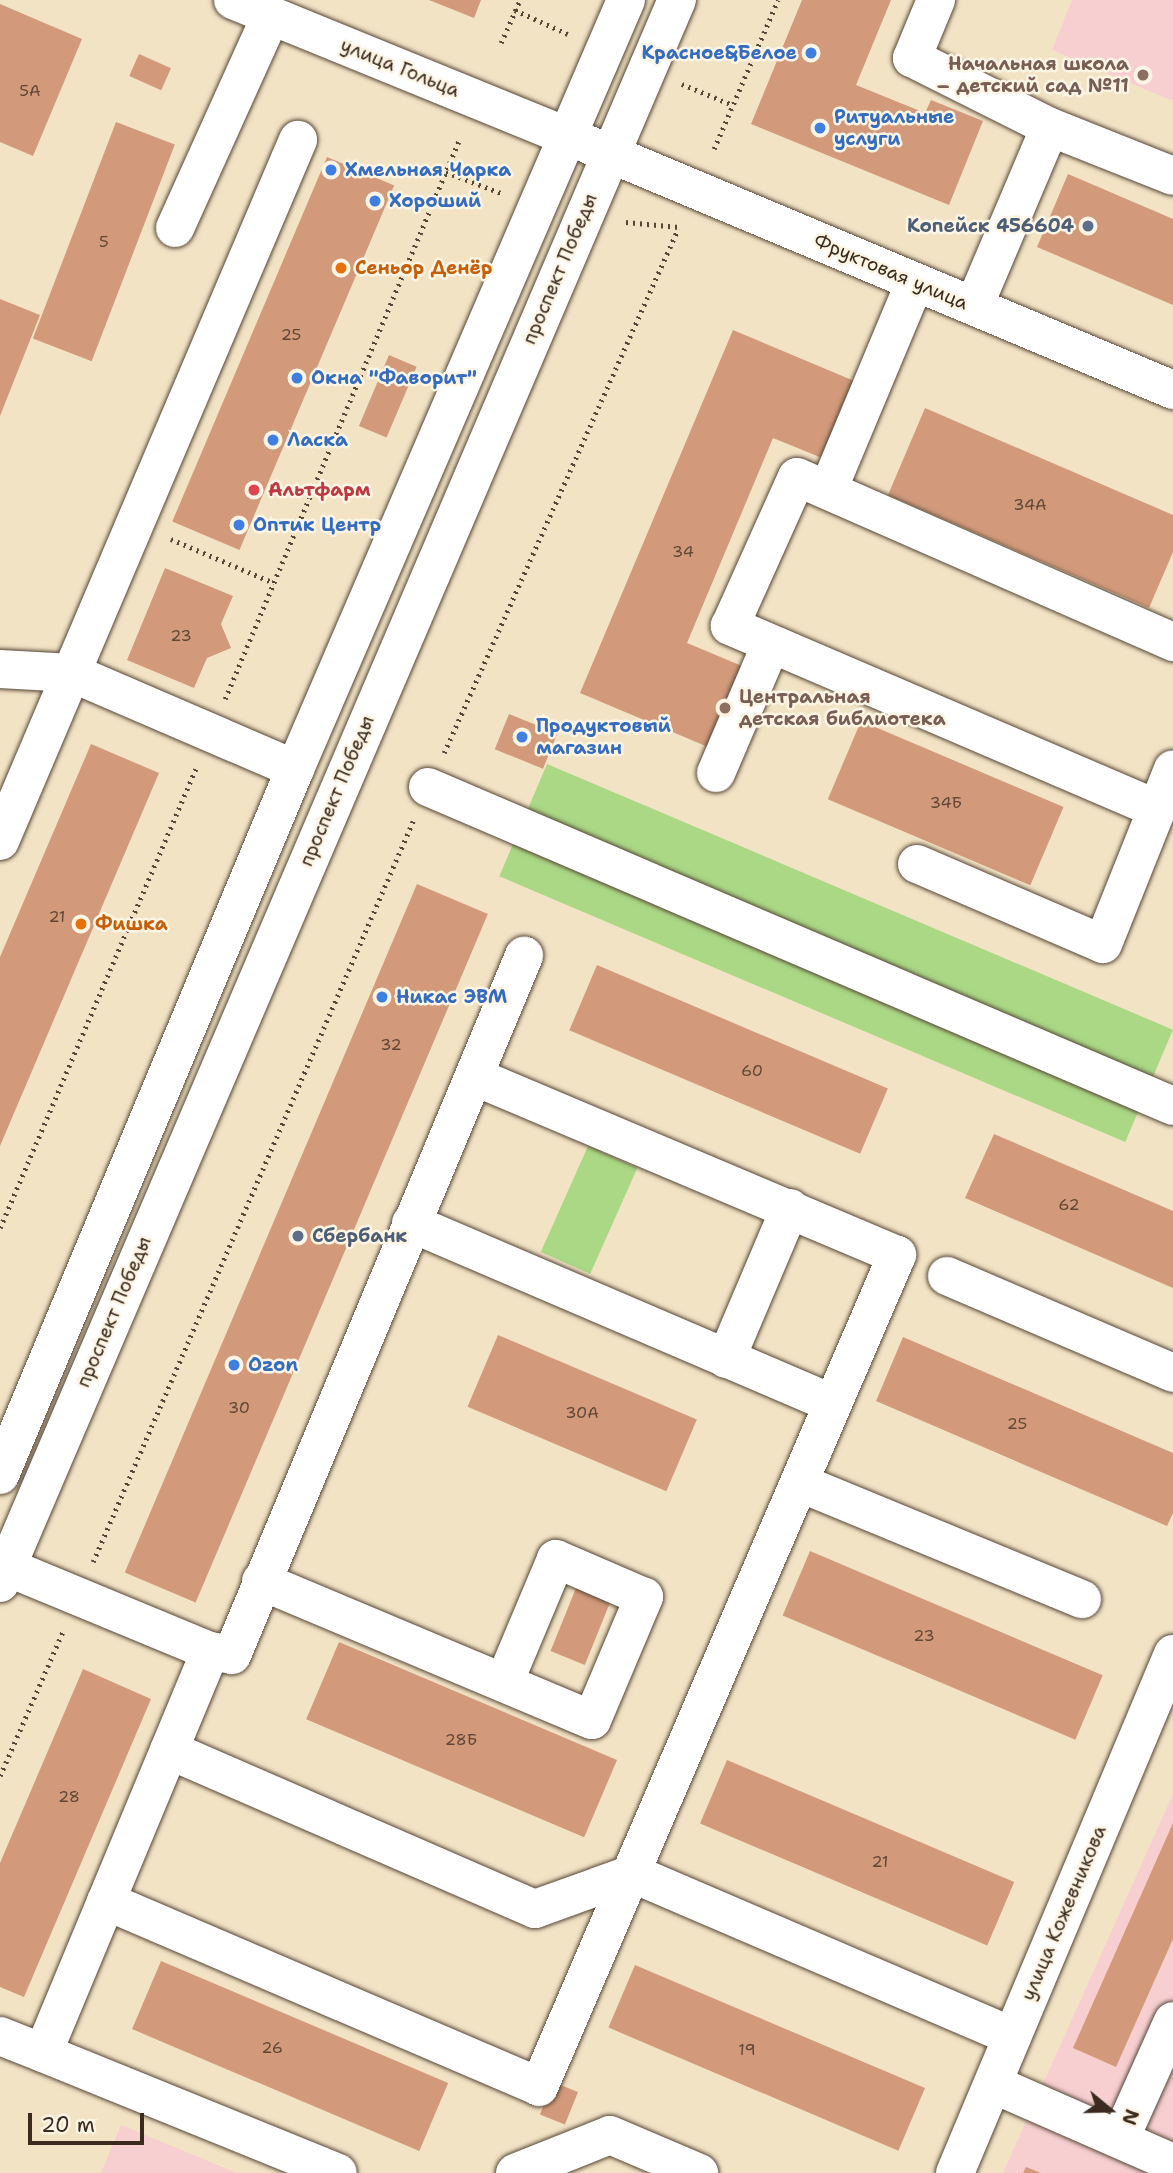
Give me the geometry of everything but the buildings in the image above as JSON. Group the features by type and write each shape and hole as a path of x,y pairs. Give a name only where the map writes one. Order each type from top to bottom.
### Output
{"main road":[{"name":"улица Гольца","path":"233,0 609,154"},
{"path":"0,1475 295,769 626,0"},
{"name":"проспект Победы","path":"3,1575 677,0"},
{"path":"936,0 912,58 1050,127 1173,176"},
{"path":"175,228 271,15"},
{"path":"974,306 1050,127"},
{"path":"0,841 298,141"},
{"name":"Фруктовая улица","path":"609,154 1173,390"},
{"path":"828,491 915,282"},
{"path":"1157,809 730,626 797,477 1173,642"},
{"path":"716,773 771,643"},
{"path":"0,669 72,673 295,769"},
{"path":"916,864 1103,944 1173,769"},
{"path":"428,787 1173,1106"},
{"path":"3,1575 78,1597 210,1651 232,1655 524,956"},
{"path":"106,1901 539,2087 641,1877 800,1483 897,1255 474,1076"},
{"path":"726,1359 790,1208"},
{"path":"411,1223 833,1404"},
{"path":"947,1276 1173,1373"},
{"path":"800,1483 1082,1599"},
{"path":"261,1581 504,1683"},
{"path":"43,2053 210,1651"},
{"name":"улица Кожевникова","path":"955,2173 1173,1654"},
{"path":"169,1749 535,1909 641,1877 1012,2036"},
{"path":"993,2084 1148,2157 1173,2021"},
{"path":"0,2036 338,2173"},
{"path":"515,2173 610,2135 699,2173"}],"path":[{"path":"501,43 520,0"},
{"path":"713,149 778,0"},
{"path":"516,10 568,34"},
{"path":"676,81 733,105"},
{"path":"0,1228 460,138"},
{"path":"446,172 509,197"},
{"path":"626,222 678,229"},
{"path":"0,1776 428,787 681,222"},
{"path":"135,524 274,583"}],"shaded area":[{"name":"Начальная школа – детский сад №11","path":"1072,0 1173,0 1173,101 1052,50"},
{"path":"1173,1794 1173,2173 1003,2173"},
{"path":"121,2125 237,2173 101,2173"}],"green space":[{"path":"547,764 1173,1030 1125,1142 499,876"},
{"path":"588,1146 637,1168 590,1274 541,1252"}],"place":[{"name":"Красное&Белое","path":"811,53"},
{"name":"Начальная школа – детский сад №11","path":"1143,75"},
{"name":"Ритуальные услуги","path":"820,128"},
{"name":"Хмельная Чарка","path":"331,170"},
{"name":"Хороший","path":"375,201"},
{"name":"Копейск 456604","path":"1088,226"},
{"name":"Сеньор Денёр","path":"341,268"},
{"name":"Окна \"Фаворит\"","path":"297,378"},
{"name":"Ласка","path":"273,440"},
{"name":"Альтфарм","path":"254,490"},
{"name":"Оптик Центр","path":"239,525"},
{"name":"Центральная детская библиотека","path":"725,708"},
{"name":"Продуктовый магазин","path":"522,737"},
{"name":"Фишка","path":"81,924"},
{"name":"Никас ЭВМ","path":"382,997"},
{"name":"Сбербанк","path":"298,1236"},
{"name":"Ozon","path":"234,1365"}]}
